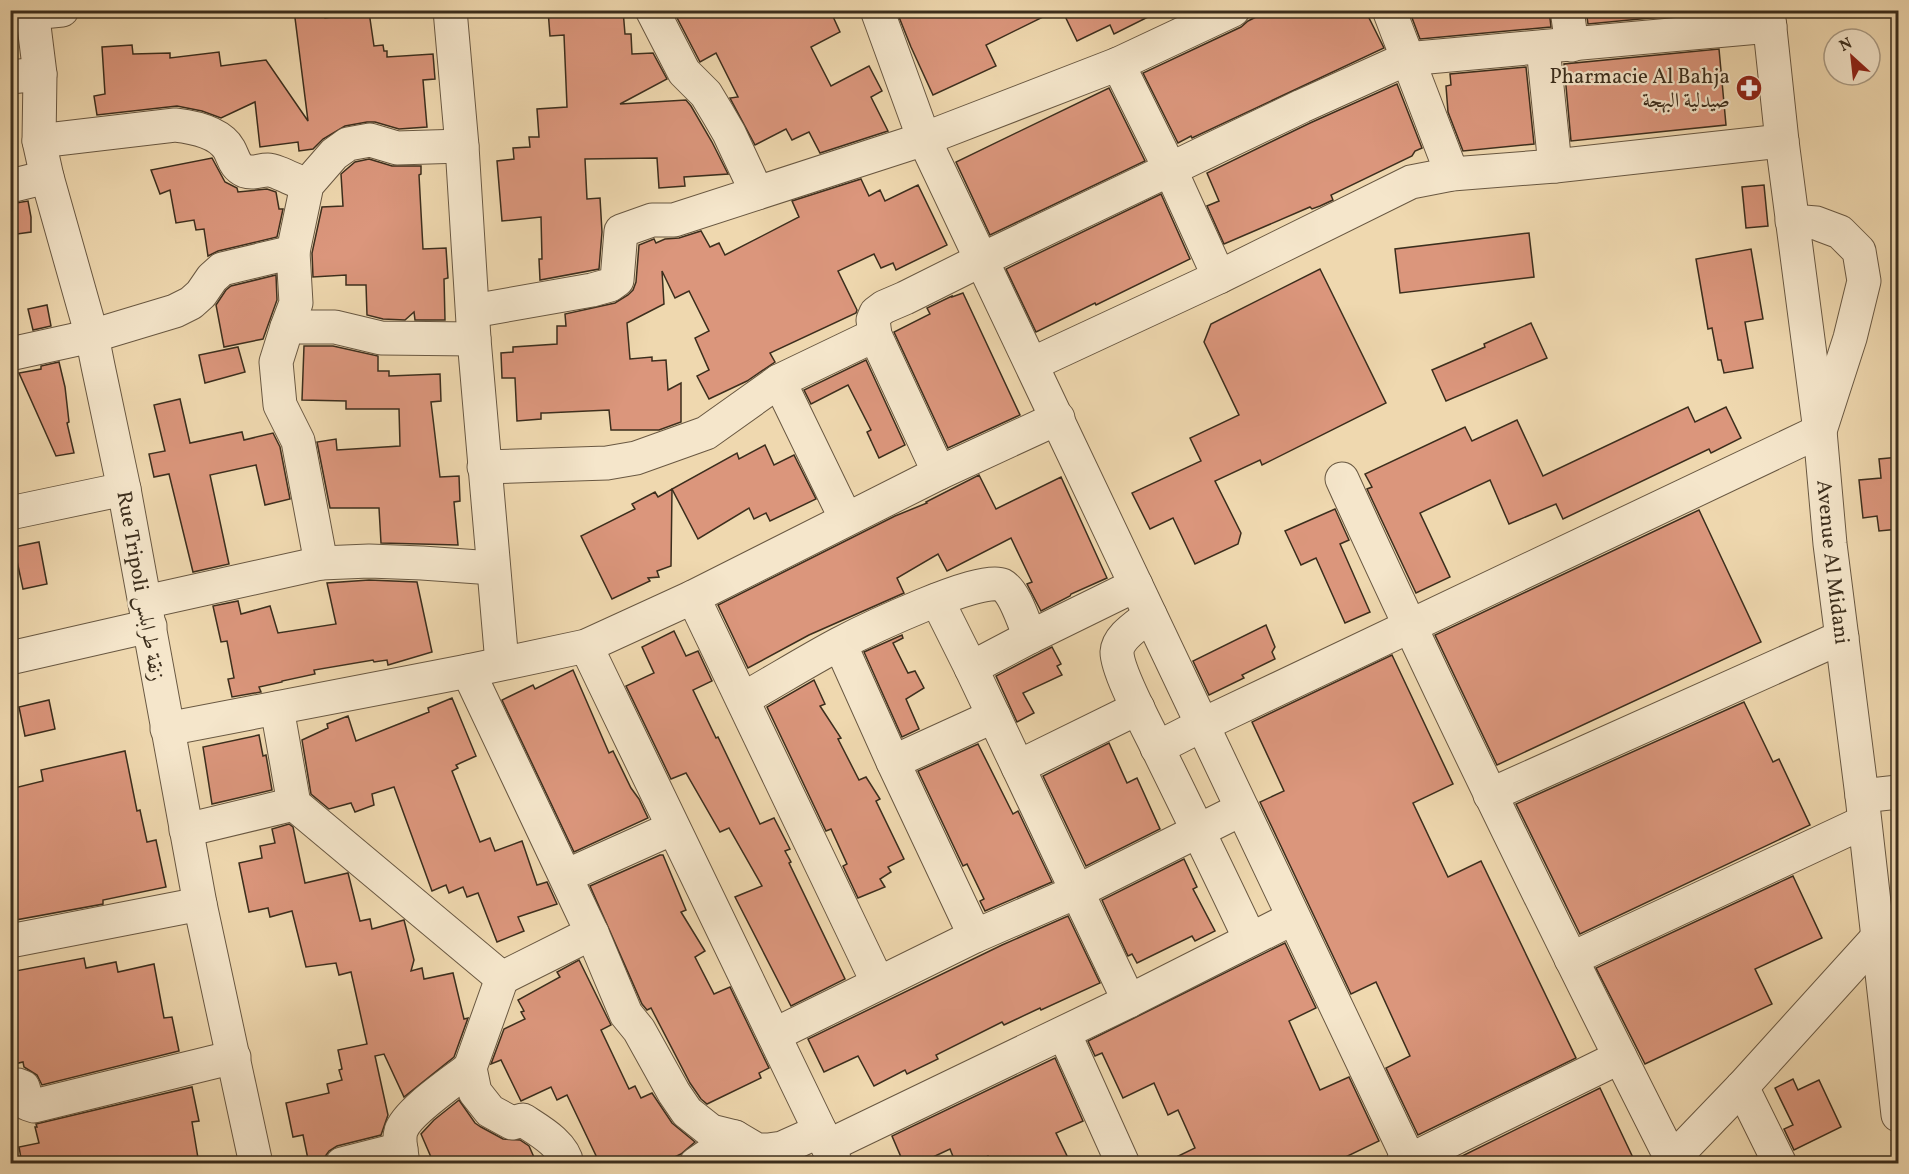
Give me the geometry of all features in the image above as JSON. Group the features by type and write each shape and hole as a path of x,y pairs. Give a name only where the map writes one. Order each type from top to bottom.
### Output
{"street":[{"path":"450,10 462,146 484,467 502,663"},
{"path":"652,10 684,72 706,94 729,133 757,194"},
{"path":"877,10 924,139 983,259 1407,1162 1620,1058"},
{"path":"287,327 335,327 381,338 473,325 610,285 617,280 621,231 652,220 674,220 924,139 1118,64 1233,10"},
{"path":"1389,10 1452,174"},
{"path":"1555,166 1558,46 1567,10"},
{"name":"Rue Tripoli زنقة طرابلس","path":"42,11 25,75 47,177 92,336 124,489 200,903 256,1164"},
{"path":"939,473 875,335 873,320 876,313 884,307 1170,169 1406,59 1558,46 1769,18"},
{"name":"Avenue Al Midani","path":"1769,18 1782,141 1820,431 1830,544 1899,1115"},
{"path":"1118,64 1170,169 1219,277"},
{"path":"39,141 175,125 190,127 217,138 228,147 236,165 247,172 268,170 307,185"},
{"path":"321,563 298,441 280,405 276,362 296,303 293,252 307,185 334,154 348,144 370,140 397,148 462,146"},
{"path":"1032,364 1219,277 1411,182 1452,174 1555,166 1782,141"},
{"path":"10,186 47,177"},
{"path":"1157,748 1820,431 1851,338 1864,281 1859,251 1839,232 1816,223 1792,221"},
{"path":"10,354 92,336 175,311 191,303 222,269 293,252"},
{"path":"484,467 607,463 636,458 705,433 778,381 875,335"},
{"path":"778,381 846,519"},
{"path":"167,729 586,646 693,597 939,473 1058,418"},
{"path":"1342,479 1490,795 1671,1162 1877,938"},
{"path":"10,513 124,489"},
{"path":"10,658 147,614 321,563 369,561 493,568"},
{"path":"743,699 840,644 937,600 983,584 998,584 1011,593 1030,636"},
{"path":"971,668 1030,636 1136,585"},
{"path":"693,597 878,983"},
{"path":"937,600 1129,1001"},
{"path":"1150,615 1119,644 1117,651 1121,668 1157,748 1250,939"},
{"path":"1490,795 1842,637"},
{"path":"840,644 975,936"},
{"path":"586,646 828,1147"},
{"path":"468,671 566,876 626,1014 639,1030 687,1112 711,1131 735,1137 757,1150 828,1147 1129,1001 1293,918"},
{"path":"277,708 294,804 502,978"},
{"path":"1018,767 1138,708"},
{"path":"893,762 994,716"},
{"path":"1571,959 1899,792"},
{"path":"186,830 294,804"},
{"path":"774,1035 975,936 1076,892 1242,809"},
{"path":"566,876 673,828"},
{"path":"10,941 200,903"},
{"path":"567,1164 562,1151 547,1136 524,1120 512,1123 490,1111 475,1092 470,1068 502,978 592,933"},
{"path":"1064,1033 1123,1164"},
{"path":"10,1086 23,1087 28,1104 34,1106 234,1057"},
{"path":"342,1164 402,1156 401,1132 406,1122 470,1068"},
{"path":"1742,1087 1780,1164"},
{"path":"696,1164 735,1137"}],"building":[{"path":"294,10 324,10 325,18 369,12 374,46 383,45 384,51 387,51 387,57 433,54 435,79 423,80 427,127 399,129 375,122 345,126 323,139 313,149 299,151 298,142 260,147 255,102 221,118 177,106 97,115 94,96 105,94 102,47 132,45 133,54 170,53 170,58 219,52 221,66 266,60 308,121"},
{"path":"548,10 623,10 625,34 631,34 632,54 653,53 667,79 620,104 686,100 712,142 728,174 684,177 685,186 659,188 657,158 585,159 587,199 600,198 602,232 599,269 540,280 541,217 502,221 497,161 514,159 513,148 530,147 529,137 539,137 537,109 567,107 564,35 550,36"},
{"path":"673,10 830,10 840,32 811,47 831,86 869,66 882,91 871,97 888,131 820,153 809,132 792,140 786,129 755,145 730,98 738,97 716,53 700,62"},
{"path":"912,10 1057,10 986,45 996,66 933,95 899,17"},
{"path":"1062,10 1162,10 1114,34 1110,25 1077,41"},
{"path":"1270,10 1365,10 1384,48 1178,143 1143,73 1241,27"},
{"path":"1409,10 1549,10 1551,27 1420,39"},
{"path":"1586,10 1713,10 1713,12 1588,24"},
{"path":"1719,49 1726,125 1571,141 1564,64"},
{"path":"1526,67 1534,144 1463,151 1448,112 1446,86 1451,85 1450,74"},
{"path":"1397,84 1422,148 1415,151 1412,156 1331,195 1333,200 1312,209 1310,207 1224,244 1207,206 1219,201 1207,173"},
{"path":"1109,88 1145,161 990,235 956,162"},
{"path":"212,158 225,182 237,188 238,192 267,189 276,192 279,209 283,209 277,237 218,251 208,256 204,229 196,230 194,220 176,223 170,190 160,194 151,170"},
{"path":"369,159 392,166 421,166 419,175 423,249 446,248 448,278 444,279 445,320 415,320 414,312 405,320 383,319 367,315 366,285 346,285 346,275 313,277 312,253 322,207 343,206 341,174 355,162"},
{"path":"861,179 869,196 880,190 885,201 918,185 947,245 896,270 893,263 881,268 874,254 838,271 857,310 856,313 770,353 775,362 747,381 709,399 697,376 709,370 695,338 709,331 689,291 675,298 662,271 664,304 627,323 630,359 652,357 652,361 666,360 668,390 681,383 681,422 659,430 611,430 609,410 541,413 541,419 517,421 515,378 502,378 501,353 513,352 513,347 557,344 557,326 566,326 565,314 615,303 628,295 636,282 639,245 654,239 656,243 701,231 710,247 719,243 725,255 799,217 792,201"},
{"path":"1764,185 1768,226 1746,228 1742,187"},
{"path":"1161,194 1190,259 1036,332 1006,269"},
{"path":"28,201 31,232 10,235 10,204"},
{"path":"1529,233 1534,277 1400,293 1395,249"},
{"path":"1751,249 1763,319 1745,322 1753,368 1724,373 1721,360 1718,360 1712,328 1708,329 1696,259"},
{"path":"1320,269 1386,403 1262,465 1260,460 1215,481 1241,533 1238,544 1195,564 1173,518 1150,529 1132,493 1201,461 1190,438 1239,415 1204,342 1211,324"},
{"path":"276,275 277,300 263,339 224,347 216,305 226,290 231,286"},
{"path":"963,293 1020,415 948,448 894,332 930,314 927,308"},
{"path":"47,305 51,326 33,330 28,309"},
{"path":"1531,323 1547,358 1446,401 1432,370 1485,347 1484,344"},
{"path":"304,346 333,346 378,356 378,371 389,371 389,376 440,374 441,401 431,402 440,477 459,476 460,501 454,502 458,545 381,543 379,508 330,508 317,442 336,439 337,450 400,446 399,409 346,409 346,401 302,400"},
{"path":"238,347 245,372 205,383 199,355"},
{"path":"866,360 905,445 879,458 867,432 871,430 848,385 811,404 804,390"},
{"path":"59,362 65,387 69,422 67,423 74,453 56,456 19,373 41,369 41,366"},
{"path":"180,399 190,443 242,432 244,440 273,433 280,447 290,499 265,505 256,465 210,475 229,564 193,572 169,474 154,477 149,454 165,451 154,405"},
{"path":"1688,407 1695,422 1726,407 1741,438 1711,453 1709,449 1563,519 1556,504 1509,524 1490,480 1420,513 1450,577 1416,593 1367,489 1372,487 1365,474 1465,427 1472,441 1517,420 1543,476"},
{"path":"765,445 774,465 794,455 816,499 770,521 766,513 754,519 749,508 698,539 672,489 737,453 739,459"},
{"path":"1899,457 1899,529 1879,531 1877,516 1863,518 1859,480 1881,478 1879,459"},
{"path":"979,475 996,509 1061,477 1107,578 1041,611 1027,584 1032,582 1011,538 947,571 938,554 897,578 904,593 809,635 748,668 718,605 895,516 927,503"},
{"path":"672,489 671,566 657,571 659,577 648,578 650,581 612,599 581,536 635,509 632,504 655,492 658,497"},
{"path":"1335,509 1349,540 1340,544 1370,612 1345,623 1316,558 1301,565 1285,531"},
{"path":"1699,510 1761,642 1497,765 1435,635"},
{"path":"39,542 47,584 23,589 14,547"},
{"path":"369,580 417,582 432,652 388,665 387,660 374,662 373,660 314,670 315,674 259,687 261,692 232,697 228,679 234,678 227,641 221,642 213,606 238,601 241,614 270,606 278,633 336,624 327,583"},
{"path":"1266,625 1275,647 1272,652 1275,659 1242,675 1244,678 1209,695 1193,661"},
{"path":"674,631 686,656 698,651 712,681 693,690 760,824 774,818 790,849 785,851 791,862 789,863 845,979 791,1006 735,897 762,886 729,828 720,832 686,773 671,779 626,686 654,673 642,647"},
{"path":"902,635 903,638 893,643 908,673 915,671 924,688 906,699 919,729 902,737 864,652"},
{"path":"1052,647 1061,664 1057,666 1062,675 1023,693 1034,713 1017,722 996,676"},
{"path":"1392,655 1453,784 1413,803 1448,877 1481,861 1576,1058 1418,1135 1386,1068 1410,1056 1376,982 1351,994 1260,802 1284,791 1252,722"},
{"path":"573,670 609,753 613,751 648,818 574,852 502,700 533,685 535,689"},
{"path":"814,680 825,704 820,706 841,738 838,739 859,780 866,777 880,799 876,801 904,859 888,867 891,872 880,879 885,887 858,898 843,866 847,864 831,829 826,831 767,707"},
{"path":"452,698 476,756 456,765 458,768 452,771 480,842 490,838 495,851 522,841 537,885 547,882 557,904 518,917 524,931 497,942 478,893 467,897 463,887 449,893 446,885 432,891 394,787 372,794 374,805 355,812 351,803 329,809 311,794 302,740 328,728 327,724 348,716 356,741 429,712 428,708"},
{"path":"49,700 55,729 25,736 19,707"},
{"path":"1744,702 1773,762 1779,759 1810,825 1580,934 1516,804"},
{"path":"259,735 263,756 266,755 272,790 212,804 203,747"},
{"path":"1109,743 1127,783 1137,778 1160,829 1086,866 1043,776"},
{"path":"978,744 1013,814 1018,811 1052,882 985,911 980,901 984,899 967,864 963,866 918,771"},
{"path":"125,751 137,811 140,810 147,842 156,840 166,887 103,900 103,904 10,921 10,789 43,781 41,770"},
{"path":"289,824 293,827 305,883 348,873 360,921 370,919 372,929 404,920 414,960 411,971 422,968 424,979 453,973 464,1019 468,1018 454,1057 404,1097 384,1054 375,1056 388,1115 381,1135 337,1146 329,1151 324,1158 324,1164 309,1164 303,1135 293,1137 286,1103 329,1093 327,1084 342,1080 338,1050 367,1044 351,972 339,975 336,963 306,967 292,911 270,917 268,908 249,912 239,863 262,858 260,846 275,843 272,829"},
{"path":"663,855 686,910 681,912 705,951 695,957 714,994 730,987 769,1068 759,1073 761,1078 707,1104 690,1083 651,1008 647,1010 642,1004 590,886"},
{"path":"1184,859 1197,887 1193,889 1215,931 1195,941 1192,936 1137,963 1132,954 1128,956 1102,900"},
{"path":"1793,876 1822,938 1755,969 1772,1004 1645,1064 1596,968"},
{"path":"1068,916 1100,983 1004,1025 1002,1022 936,1055 938,1059 907,1074 905,1070 874,1086 858,1056 824,1072 808,1039 1002,945"},
{"path":"1285,943 1316,1008 1289,1021 1320,1090 1349,1077 1379,1141 1331,1164 1162,1164 1195,1148 1178,1110 1168,1115 1154,1083 1123,1098 1102,1053 1095,1056 1088,1041"},
{"path":"84,958 86,968 116,962 118,972 154,964 164,1018 172,1017 179,1051 42,1085 37,1075 24,1067 23,1062 10,1065 10,972"},
{"path":"579,960 611,1025 601,1030 629,1089 635,1086 641,1098 652,1093 672,1123 695,1142 681,1154 660,1164 600,1164 567,1095 557,1100 551,1087 521,1101 501,1060 491,1064 504,1029 525,1019 521,1012 524,1011 518,1000 560,977 557,972"},
{"path":"1055,1058 1083,1121 1056,1133 1071,1164 991,1164 988,1156 971,1164 956,1164 950,1149 918,1164 904,1164 892,1136"},
{"path":"1793,1079 1798,1090 1819,1080 1841,1127 1794,1150 1784,1129 1793,1125 1775,1088"},
{"path":"192,1087 199,1121 192,1122 199,1164 22,1164 19,1147 39,1143 36,1124"},
{"path":"1600,1088 1636,1164 1446,1164"},
{"path":"459,1100 475,1123 481,1127 503,1139 520,1140 529,1146 537,1164 434,1164 421,1134"}],"place":[{"name":"Pharmacie Al Bahja صيدلية البهجة","path":"1749,88"}]}
